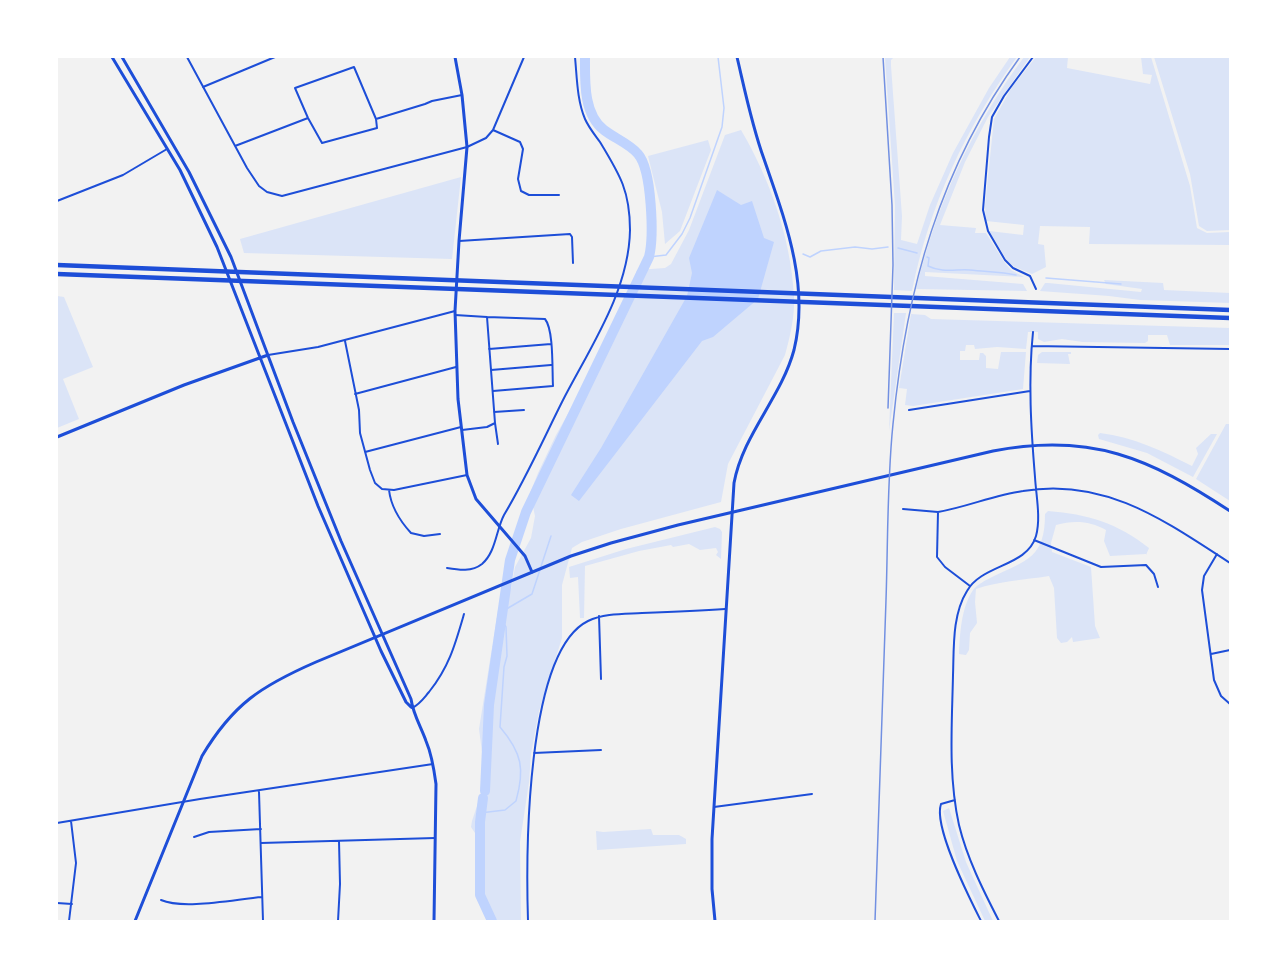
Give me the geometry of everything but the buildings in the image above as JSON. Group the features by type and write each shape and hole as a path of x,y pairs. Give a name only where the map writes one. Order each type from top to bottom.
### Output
{"highway":[{"path":"57,266 1230,309"},
{"path":"57,274 1230,318"}],"street":[{"path":"112,57 200,209 236,291 318,506 374,636 406,702 412,708"},
{"path":"122,57 189,172 231,257 341,541 411,699 412,708 433,764 436,790 434,921"},
{"path":"188,57 234,147 259,186 267,192 282,196 468,147 486,138 493,130 524,57"},
{"path":"202,87 275,57"},
{"path":"455,57 468,147 457,264 455,313 456,367 467,475 476,499 528,561 532,572"},
{"path":"447,568 470,570 479,566 492,550 499,527 562,401 605,322 623,274 630,232 628,196 622,178 586,121 579,99 575,57"},
{"path":"715,921 712,852 730,512 735,477 743,452 785,375 791,359 797,337 798,310 795,265 790,236 758,140 737,57"},
{"path":"1033,57 1004,96 992,117 988,138 983,210 987,231 999,253 1010,267 1030,276 1036,289"},
{"path":"354,67 376,119 377,128 322,143 295,88 354,67"},
{"path":"376,119 432,100 462,95"},
{"path":"234,147 308,118"},
{"path":"493,130 520,142 523,149 518,179 521,190 529,195 559,195"},
{"path":"57,201 123,175 167,149"},
{"path":"459,241 570,234 573,237 573,263"},
{"path":"57,436 268,355 345,341 455,313 545,320 549,326 553,386 493,391"},
{"path":"487,317 498,444"},
{"path":"999,921 966,848 959,826 955,800 951,754 955,632 959,607 970,586 981,576 1020,556 1028,550 1034,540 1037,524 1030,391 1033,332"},
{"path":"345,341 359,410 360,433 375,483 382,489 388,490 467,475"},
{"path":"489,349 551,344"},
{"path":"1032,346 1230,349"},
{"path":"491,370 552,365"},
{"path":"355,394 456,367"},
{"path":"909,410 1030,391"},
{"path":"494,412 524,410"},
{"path":"365,452 461,429 491,426 495,423"},
{"path":"135,921 195,769 209,743 226,720 244,702 261,688 278,679 374,636 555,562 611,543 730,512 993,451 1033,445 1093,448 1129,456 1182,481 1230,511"},
{"path":"388,490 397,514 411,533 424,536 440,534"},
{"path":"903,509 938,512 1019,491 1082,490 1115,498 1159,518 1230,563"},
{"path":"938,512 937,557 945,567 970,586"},
{"path":"1034,540 1101,567 1146,565 1154,574 1158,587"},
{"path":"1217,554 1204,576 1203,585 1217,688 1221,696 1230,704"},
{"path":"528,921 528,838 534,753 541,712 561,649 577,629 599,616 725,609"},
{"path":"412,708 420,704 445,670 454,650 464,614"},
{"path":"599,616 601,679"},
{"path":"1212,654 1230,650"},
{"path":"534,753 601,750"},
{"path":"57,823 433,764"},
{"path":"259,791 263,921"},
{"path":"714,807 812,794"},
{"path":"955,800 941,804 939,809 954,865 981,921"},
{"path":"69,921 76,863 71,821"},
{"path":"194,837 209,831 261,829"},
{"path":"261,843 435,838"},
{"path":"338,921 339,841"},
{"path":"161,900 173,904 186,904 262,897"},
{"path":"57,903 72,904"}],"shaded area":[{"path":"885,57 894,57 891,60 891,66 902,216 901,240 917,244 930,205 953,153 989,88 1010,57 1017,57 981,111 952,168 928,228 912,291 894,290 895,206"},
{"path":"1024,57 1030,57 988,117 965,162 940,225 976,228 975,233 986,233 1011,270 1024,277 925,272 925,276 1023,284 1027,291 916,289 934,227 958,168 988,111"},
{"path":"1036,57 1068,57 1067,68 1150,84 1152,75 1143,74 1141,57 1151,57 1190,186 1197,228 1207,233 1230,232 1230,245 1089,244 1090,227 1040,226 1038,244 1044,245 1046,267 1032,274 1008,262 989,231 1023,235 1024,225 986,221 985,206 994,119 1012,87"},
{"path":"1154,57 1230,57 1230,230 1207,231 1199,226 1190,174"},
{"path":"741,130 770,189 789,253 794,304 792,326 785,355 728,464 721,502 621,529 582,542 572,548 562,585 562,638 539,711 531,754 520,842 521,921 489,921 478,899 476,885 479,839 471,827 483,788 483,760 479,729 498,610 502,598 511,589 515,567 531,538 535,516 530,493 556,435 614,332 637,270 665,268 671,264 689,230 725,135"},
{"path":"708,140 711,150 680,231 665,244 662,212 648,156"},
{"path":"461,177 452,259 244,253 240,239"},
{"path":"1104,280 1163,283 1164,290 1230,293 1230,303 1140,300 1040,291 1045,283 1141,292 1142,289 1106,284"},
{"path":"57,296 64,297 93,367 63,379 79,419 57,428"},
{"path":"894,313 906,313 889,431"},
{"path":"911,314 925,315 931,319 1230,328 1230,345 1170,345 1167,335 1148,335 1148,341 1145,343 1083,342 1062,339 1044,342 1038,339 1038,332 1028,332 1026,349 997,347 975,349 974,345 966,345 965,351 960,351 960,360 979,360 980,353 983,353 986,356 986,368 998,369 1001,352 1026,352 1023,389 913,406 905,405 907,389 899,388"},
{"path":"1042,352 1071,352 1068,354 1070,364 1037,363 1038,355"},
{"path":"1226,424 1230,424 1230,501 1196,479"},
{"path":"1100,433 1136,441 1192,466 1198,454 1196,448 1211,434 1217,434 1193,477 1147,453 1099,439"},
{"path":"1048,511 1102,521 1125,532 1149,548 1146,555 1110,556 1104,541 1106,530 1082,522 1056,525 1051,543 1052,552 1091,567 1095,626 1100,638 1073,642 1072,637 1067,642 1061,643 1057,638 1054,588 1049,576 1003,582 976,589 977,623 970,633 969,650 966,655 959,654 964,613 973,590 985,581 1032,556 1042,540 1045,514"},
{"path":"715,527 722,532 721,559 716,555 718,552 716,548 700,550 689,544 639,551 585,566 584,618 580,618 578,577 570,578 569,567 626,549"},
{"path":"949,808 966,862 993,921 985,921 957,861 943,811"},
{"path":"651,829 653,835 679,835 686,839 686,844 597,850 596,831"}],"water":[{"path":"717,190 741,205 752,201 764,238 774,242 758,299 713,337 702,341 579,501 571,495 601,448 687,296 692,273 689,258"}],"waterway":[{"path":"485,791 489,705 510,560 526,512 649,257 651,247 651,204 643,162 635,150 604,130 592,115 587,96 585,57"},
{"path":"649,257 666,255 682,234 690,218 722,127 724,108 718,57"},
{"path":"803,254 810,257 821,251 855,247 872,249 888,247"},
{"path":"898,248 917,253"},
{"path":"927,257 929,258 928,266 938,269 1016,275"},
{"path":"1046,278 1121,284"},
{"path":"503,611 532,594 551,536"},
{"path":"480,813 505,810 516,801 519,790 520,762 513,745 500,727 504,667 507,656 506,627 502,621"},
{"path":"483,798 480,822 480,895 492,921"}],"railway":[{"path":"883,57 892,205 893,265 888,408"},
{"path":"875,921 890,468 893,424 907,325 931,231 948,186 968,142 992,99 1020,57"}]}
